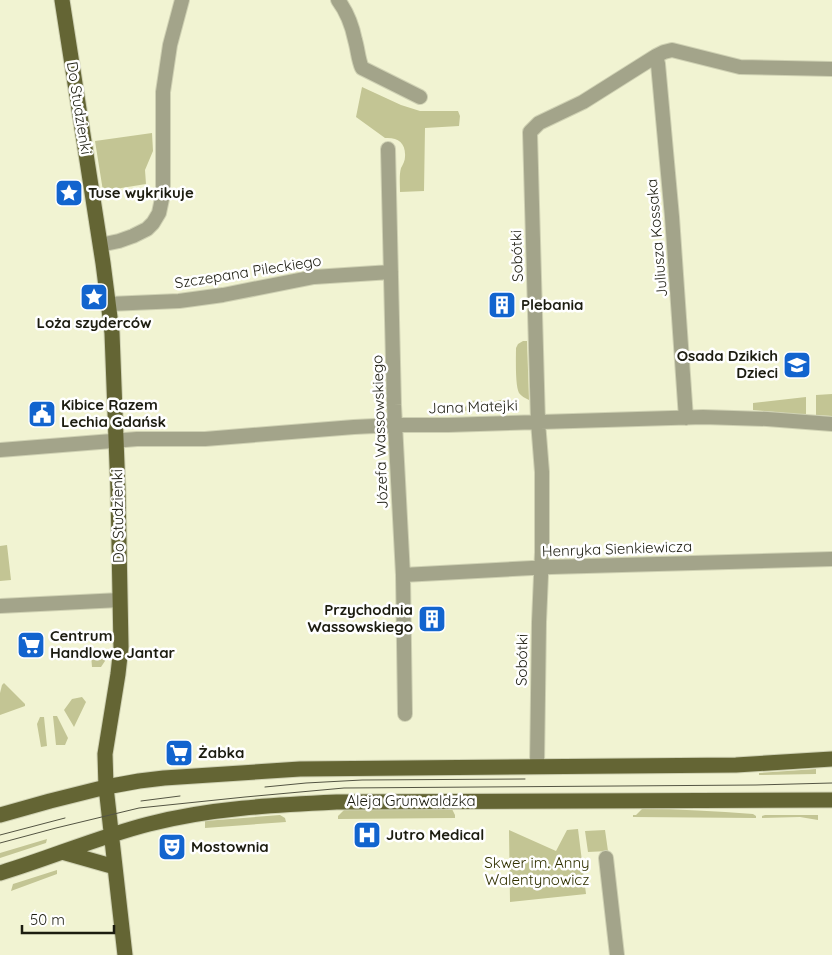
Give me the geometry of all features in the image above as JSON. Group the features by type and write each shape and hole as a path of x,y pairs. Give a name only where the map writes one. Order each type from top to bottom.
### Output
{"main road":[{"name":"Do Studzienki","path":"62,0 112,333 121,648 105,754 106,787 125,955"},
{"path":"0,815 50,800 106,787 164,778 300,769 736,765 832,759"},
{"name":"Aleja Grunwaldzka","path":"0,873 149,824 198,813 277,805 338,802 832,800"},
{"path":"62,852 115,867"}],"street":[{"path":"100,245 119,241 147,229 159,213 163,194 163,92 170,45 182,0"},
{"path":"338,0 350,20 362,68 420,97"},
{"name":"Sobótki","path":"537,767 542,472 538,422 530,132 538,122 583,102 656,56 672,50 740,67 832,69"},
{"name":"Juliusza Kossaka","path":"656,56 672,226 686,418"},
{"name":"Józefa Wassowskiego","path":"388,149 395,425 403,575 405,714"},
{"name":"Szczepana Pileckiego","path":"109,304 179,301 223,295 314,277 391,272"},
{"name":"Jana Matejki","path":"0,450 137,439 205,439 395,425 703,417 832,424"},
{"name":"Henryka Sienkiewicza","path":"403,575 541,568 832,559"},
{"path":"0,606 120,600"},
{"path":"606,858 617,955"}],"green space":[{"path":"362,87 401,105 420,111 458,111 460,116 459,126 425,128 424,191 400,192 400,171 405,158 403,145 397,140 385,138 356,117"},
{"path":"152,133 153,151 145,170 146,184 103,191 95,141"},
{"path":"523,341 527,341 529,400 519,393 517,384 516,348"},
{"path":"832,394 832,416 816,415 816,395"},
{"path":"806,397 806,415 753,410 753,403"},
{"path":"478,400 484,403 486,410 461,411 471,401"},
{"path":"500,400 516,404 519,409 490,410 492,402"},
{"path":"7,545 11,580 0,581 0,546"},
{"path":"91,655 109,655 101,667 92,667"},
{"path":"4,683 25,706 0,715 0,693"},
{"path":"82,697 86,702 74,727 64,710 72,699"},
{"path":"53,716 57,716 68,738 65,745 56,745"},
{"path":"40,717 44,717 47,746 41,747 37,724"},
{"path":"816,769 816,774 759,775 759,773"},
{"path":"452,809 455,818 338,819 338,816 344,810"},
{"path":"642,809 698,810 753,814 756,818 633,817"},
{"path":"280,815 285,818 286,822 205,828 205,821"},
{"path":"765,815 818,815 818,820 800,817 762,818"},
{"name":"Skwer im. Anny Walentynowicz","path":"578,829 586,894 510,902 509,830 556,851 567,830"},
{"path":"605,830 608,851 588,852 585,831"},
{"path":"47,839 46,843 0,858 0,853"},
{"path":"57,870 57,874 11,891 13,884"}],"tram line":[{"path":"265,787 362,780 525,779"},
{"path":"0,843 139,808 344,788 832,783"},
{"path":"141,801 180,796"},
{"path":"0,835 65,818"}],"place":[{"name":"Tuse wykrikuje","path":"69,193"},
{"name":"Loża szyderców","path":"94,297"},
{"name":"Plebania","path":"502,305"},
{"name":"Osada Dzikich Dzieci","path":"797,365"},
{"name":"Kibice Razem Lechia Gdańsk","path":"42,414"},
{"name":"Przychodnia Wassowskiego","path":"432,619"},
{"name":"Centrum Handlowe Jantar","path":"31,645"},
{"name":"Żabka","path":"179,753"},
{"name":"Jutro Medical","path":"367,835"},
{"name":"Mostownia","path":"172,847"}]}
